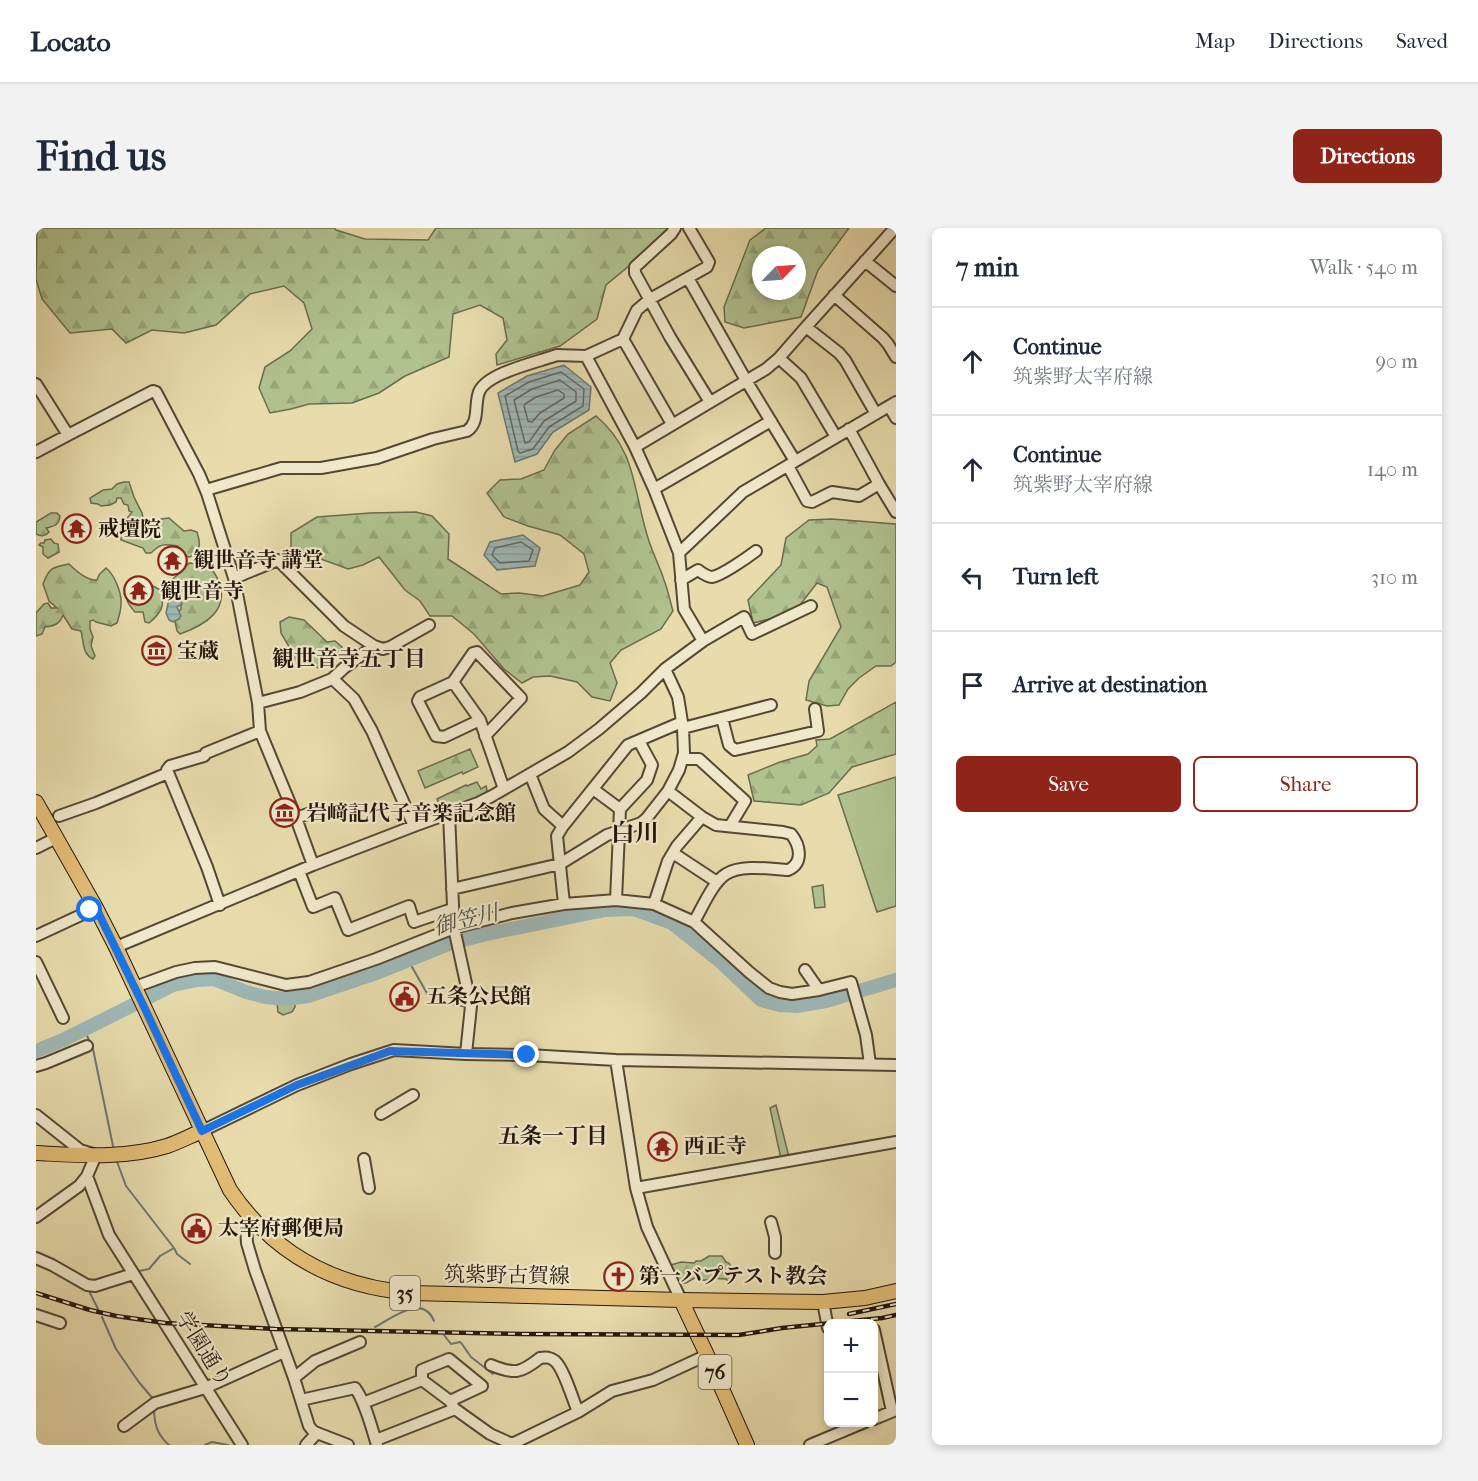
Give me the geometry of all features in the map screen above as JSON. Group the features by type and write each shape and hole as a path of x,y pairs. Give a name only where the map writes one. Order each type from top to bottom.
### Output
{"main road":[{"name":"筑紫野古賀線","path":"36,802 116,947 230,1190 253,1220 278,1244 312,1266 354,1284 392,1292 823,1302 865,1298 896,1291"},
{"path":"36,1154 136,1153 167,1146 202,1131"},
{"name":"76","path":"681,1300 747,1445"}],"street":[{"path":"675,228 635,267 635,273 670,338 710,402"},
{"path":"206,490 282,468 321,468 377,458 433,439 467,431 474,422 479,392 491,378 557,355 586,356 623,339 638,310 650,299 707,267 709,262 689,228"},
{"path":"634,447 766,369 779,358 895,228"},
{"path":"865,261 896,286"},
{"path":"688,278 771,421 807,501 812,502 832,492 859,496 879,484"},
{"path":"834,295 883,338 896,357"},
{"path":"806,327 845,360 876,414"},
{"path":"623,339 672,424"},
{"path":"586,356 654,489 679,553 684,609 703,641"},
{"path":"779,358 801,378 836,437"},
{"path":"36,384 68,435"},
{"path":"36,452 153,391 156,392 206,490 234,578 258,703 260,731 314,865"},
{"path":"679,553 743,492 893,404 896,418"},
{"path":"654,489 771,421"},
{"path":"849,429 896,512"},
{"path":"681,580 698,570 711,577 714,576 746,560 756,551"},
{"path":"234,578 278,560 344,626 374,646 383,649 429,625"},
{"path":"116,947 298,871 478,803 568,752 642,693 664,669 703,641 744,617 752,634 811,606"},
{"path":"258,703 300,692 332,679 374,646"},
{"path":"480,720 444,737 436,736 418,701 420,697 453,682 473,653 477,652 521,698 485,736"},
{"path":"452,889 560,864 607,835 641,823 646,819 668,791 684,753 683,725 677,692 664,669"},
{"path":"332,679 351,695 372,731 414,826"},
{"path":"453,682 480,720 504,789"},
{"path":"564,904 557,836 623,749 628,745 683,725 722,718 771,705"},
{"path":"722,718 729,745 735,750 818,731 815,709"},
{"path":"220,905 167,770 170,766 204,756 206,753 260,731"},
{"path":"616,900 620,809 646,780 652,765 639,741"},
{"path":"683,759 699,759 745,801 730,826"},
{"path":"59,816 168,773"},
{"path":"530,774 544,809 563,826"},
{"path":"593,789 620,809"},
{"path":"668,791 702,818 716,825 791,834 798,844 797,862 788,870 747,868 728,872 717,882 694,922"},
{"path":"296,818 322,808"},
{"path":"449,814 454,929 471,1006 466,1054"},
{"path":"654,904 668,861 702,818"},
{"path":"36,848 56,838"},
{"path":"673,853 717,882"},
{"path":"298,871 313,907 334,898 348,930 409,906 414,922 452,909"},
{"path":"135,988 176,972 215,967 286,984 309,982 454,929 512,913 564,904 616,900 654,904 694,922 749,972 769,988 780,992 792,994 850,982 866,1035 870,1064"},
{"path":"36,936 96,908"},
{"path":"36,962 63,1018"},
{"path":"806,970 819,990"},
{"path":"36,1066 87,1046"},
{"path":"202,1131 297,1085 387,1051 616,1060 896,1065"},
{"path":"616,1060 636,1188 646,1227 681,1300"},
{"path":"381,1114 413,1095"},
{"path":"36,1115 80,1150 109,1155"},
{"path":"636,1188 896,1142"},
{"path":"36,1217 79,1186 109,1155"},
{"path":"364,1159 369,1188"},
{"name":"学園通り","path":"87,1176 109,1235 242,1445"},
{"path":"253,1220 246,1225 247,1243 309,1426 317,1433 348,1445"},
{"path":"771,1222 775,1237 775,1253"},
{"path":"36,1258 87,1285 95,1286 133,1274"},
{"path":"823,1302 826,1319"},
{"path":"36,1315 60,1323"},
{"path":"294,1378 315,1361 360,1342"},
{"path":"878,1350 894,1410 878,1417"},
{"path":"124,1426 155,1403 205,1388 284,1352"},
{"path":"422,1380 490,1434 512,1444 578,1412 612,1391 653,1380 707,1355"},
{"path":"491,1365 514,1373 525,1370 540,1358 552,1359 562,1371 578,1412"},
{"path":"301,1400 355,1388 377,1442 453,1405 482,1386 449,1359 422,1370 422,1380"},
{"path":"363,1403 422,1380"},
{"path":"810,1445 852,1427"},
{"path":"306,1445 317,1433"}],"green space":[{"path":"37,228 334,228 365,239 428,240 436,228 668,228 664,237 606,285 597,319 560,346 497,365 496,354 507,340 503,318 480,305 453,314 449,357 405,376 379,393 352,403 309,404 270,413 259,388 265,367 290,351 312,329 304,303 284,286 250,294 216,325 184,333 152,330 126,343 112,329 70,333 42,299 36,279"},
{"path":"766,228 849,228 818,270 801,317 744,328 725,322 724,307 750,240"},
{"path":"596,416 610,429 627,459 649,541 673,611 661,629 621,650 610,663 617,683 610,701 592,697 577,682 550,676 533,677 522,683 504,669 474,634 452,616 430,616 420,601 405,590 379,557 348,569 291,548 291,533 317,517 416,512 432,516 449,534 448,559 501,594 519,593 543,596 580,585 589,572 584,554 560,535 504,517 487,493 500,480 521,479 544,470 555,450 568,434"},
{"path":"124,482 129,482 143,518 129,523 125,521 132,512 121,498 117,498 116,502 110,505 101,506 91,503 90,498"},
{"path":"51,513 57,513 60,516 57,524 46,528 49,532 45,535 36,534 36,522"},
{"path":"169,518 184,531 197,532 199,546 190,557 184,556 178,546 163,545 151,553 146,553 143,548 121,540 121,535"},
{"path":"832,519 896,524 896,662 891,666 876,666 848,689 839,705 827,706 806,700 809,681 841,627 827,587 817,583 800,605 778,617 753,623 748,600 781,565 786,538 809,520"},
{"path":"51,539 58,544 59,552 48,558 43,554 43,547 39,545"},
{"path":"189,563 208,564 218,580 221,600 213,615 206,621 180,634 177,631 174,617 181,609 181,590 166,584"},
{"path":"69,564 82,575 93,580 97,580 106,568 115,579 119,589 121,609 117,623 111,626 90,621 93,637 91,646 95,656 93,659 85,651 81,631 72,629 63,615 58,622 45,627 42,634 36,636 36,613 48,603 51,608 57,608 49,601 43,584 45,579 52,569"},
{"path":"146,583 162,591 163,597 161,609 149,623 145,622 143,612 135,612 126,594 131,587 139,588"},
{"path":"289,617 304,620 327,642 335,641 342,647 319,668 297,664 281,633 280,622"},
{"path":"896,702 896,754 852,767 829,793 801,805 754,801 748,775 808,754 817,746 816,740 830,739"},
{"path":"470,749 478,767 425,788 418,771"},
{"path":"896,777 896,906 877,912 838,795"},
{"path":"477,782 481,789 486,786 488,794 450,810 449,805 440,807 437,799"},
{"path":"823,885 825,907 815,908 812,887"},
{"path":"284,996 289,1001 297,999 297,1002 292,1012 283,1015 278,1012 277,1003 280,997"},
{"path":"776,1105 789,1157 781,1159 770,1108"},
{"path":"709,1256 722,1256 729,1263 732,1272 731,1281 726,1279 702,1280 696,1277 686,1283 678,1283 671,1265 681,1262 694,1263"}],"water":[{"path":"564,365 591,387 589,410 553,432 537,454 515,462 498,393 527,376"},
{"path":"523,535 540,548 535,566 497,570 484,555 490,542"},
{"path":"179,598 182,604 177,607 181,616 173,622 169,620 166,613 169,599"}],"waterway":[{"name":"御笠川","path":"36,1051 63,1040 173,985 214,979 265,997 286,999 308,996 379,972 451,943 605,910 633,909 672,923 721,962 761,1000 780,1005 797,1006 826,1001 896,980"},
{"path":"408,960 428,995 446,1003 467,1007"},
{"path":"84,1029 93,1049 114,1151"},
{"path":"116,1159 126,1186 174,1248 160,1256 149,1269 139,1271"},
{"path":"174,1248 177,1254 190,1264"},
{"path":"90,1293 98,1309"},
{"path":"375,1327 398,1314 415,1308 429,1313 434,1321"},
{"path":"102,1317 116,1349 154,1400"},
{"path":"444,1335 451,1344 460,1342 471,1357 493,1374"},
{"path":"154,1408 157,1428 169,1445"},
{"path":"205,1445 212,1442 228,1445"}],"railway":[{"path":"36,1293 116,1316 165,1323 275,1329 522,1334 739,1335 896,1315"},
{"path":"849,1314 896,1304"}],"place":[{"name":"戒壇院","path":"77,529"},
{"name":"観世音寺 講堂","path":"172,560"},
{"name":"観世音寺","path":"139,591"},
{"name":"宝蔵","path":"156,651"},
{"name":"岩﨑記代子音楽記念館","path":"285,813"},
{"name":"五条公民館","path":"405,996"},
{"name":"西正寺","path":"663,1146"},
{"name":"太宰府郵便局","path":"197,1228"},
{"name":"第一バプテスト教会","path":"618,1276"}],"district":[{"name":"観世音寺五丁目","path":"349,659"},
{"name":"白川","path":"635,833"},
{"name":"五条一丁目","path":"553,1136"}],"route":[{"path":"90,910 96,908 116,947 202,1131 297,1085 394,1050 527,1055"}]}
